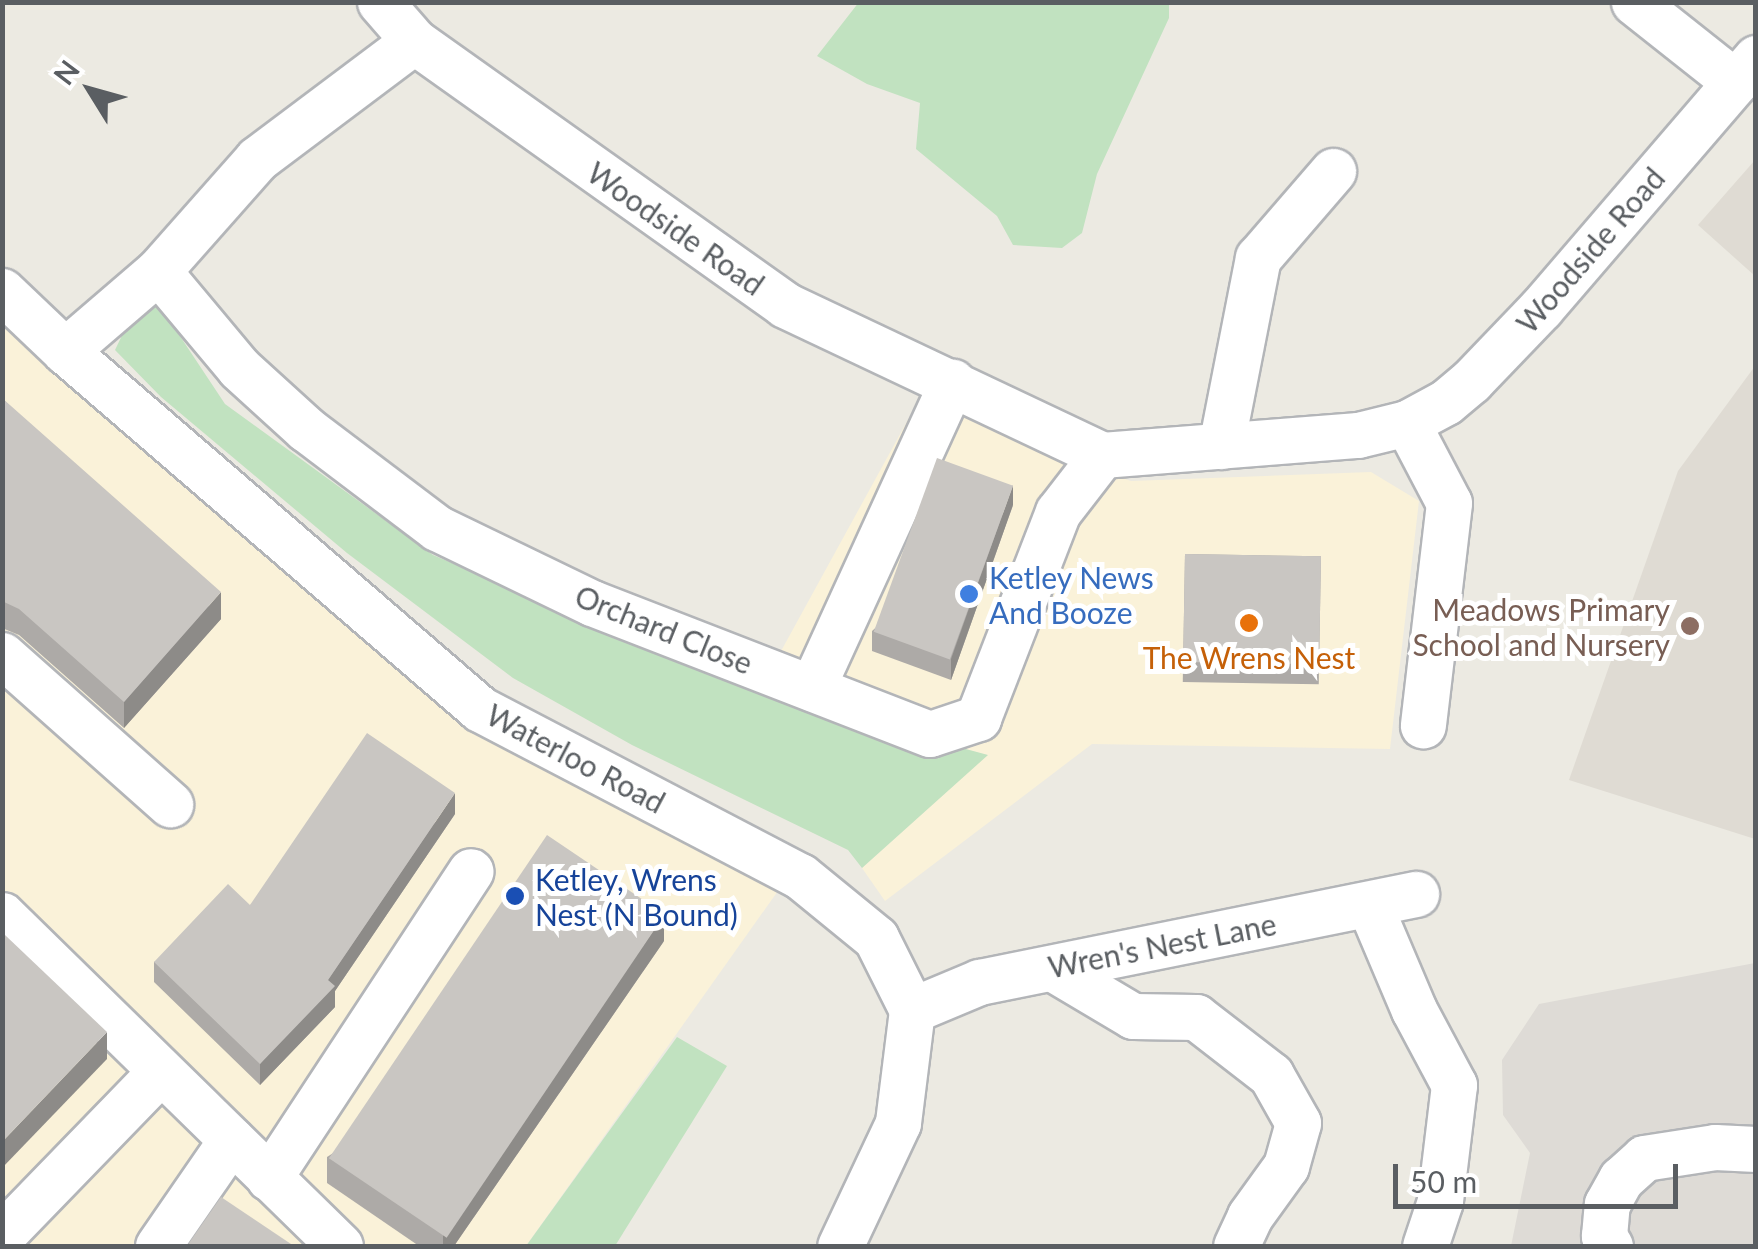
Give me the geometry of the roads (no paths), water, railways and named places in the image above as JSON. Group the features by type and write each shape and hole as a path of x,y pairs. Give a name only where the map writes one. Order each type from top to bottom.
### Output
{"street":[{"name":"Woodside Road","path":"380,2 414,41 785,305 1102,455 1358,435 1407,423 1446,402 1500,351 1745,70"},
{"path":"1634,2 1745,70"},
{"path":"65,351 158,271 257,160 414,41"},
{"path":"1222,446 1258,258 1333,170"},
{"name":"Orchard Close","path":"158,271 239,368 306,429 438,528 592,603 930,734 978,718 1058,512 1102,455"},
{"name":"Waterloo Road","path":"2,291 65,351 480,709 800,876 876,938 912,1010"},
{"path":"812,688 952,382"},
{"path":"1407,423 1449,503 1422,725"},
{"path":"2,655 170,804"},
{"path":"270,1178 471,872"},
{"name":"Wren's Nest Lane","path":"912,1010 979,982 1416,894"},
{"path":"1369,904 1414,1010 1454,1085 1440,1201 1425,1246"},
{"path":"2,915 340,1246"},
{"path":"1052,968 1133,1016 1196,1017 1271,1076 1298,1123 1286,1166 1250,1216 1236,1246"},
{"path":"840,1246 898,1123 912,1010"},
{"path":"2,1235 161,1071"},
{"path":"158,1246 231,1140"},
{"path":"1610,1246 1604,1236 1606,1204 1621,1179 1644,1158 1715,1146 1756,1149"}],"place":[{"name":"Ketley News And Booze","path":"969,594"},
{"name":"The Wrens Nest","path":"1249,623"},
{"name":"Meadows Primary School and Nursery","path":"1690,626"},
{"name":"Ketley, Wrens Nest (N Bound)","path":"515,896"}]}
